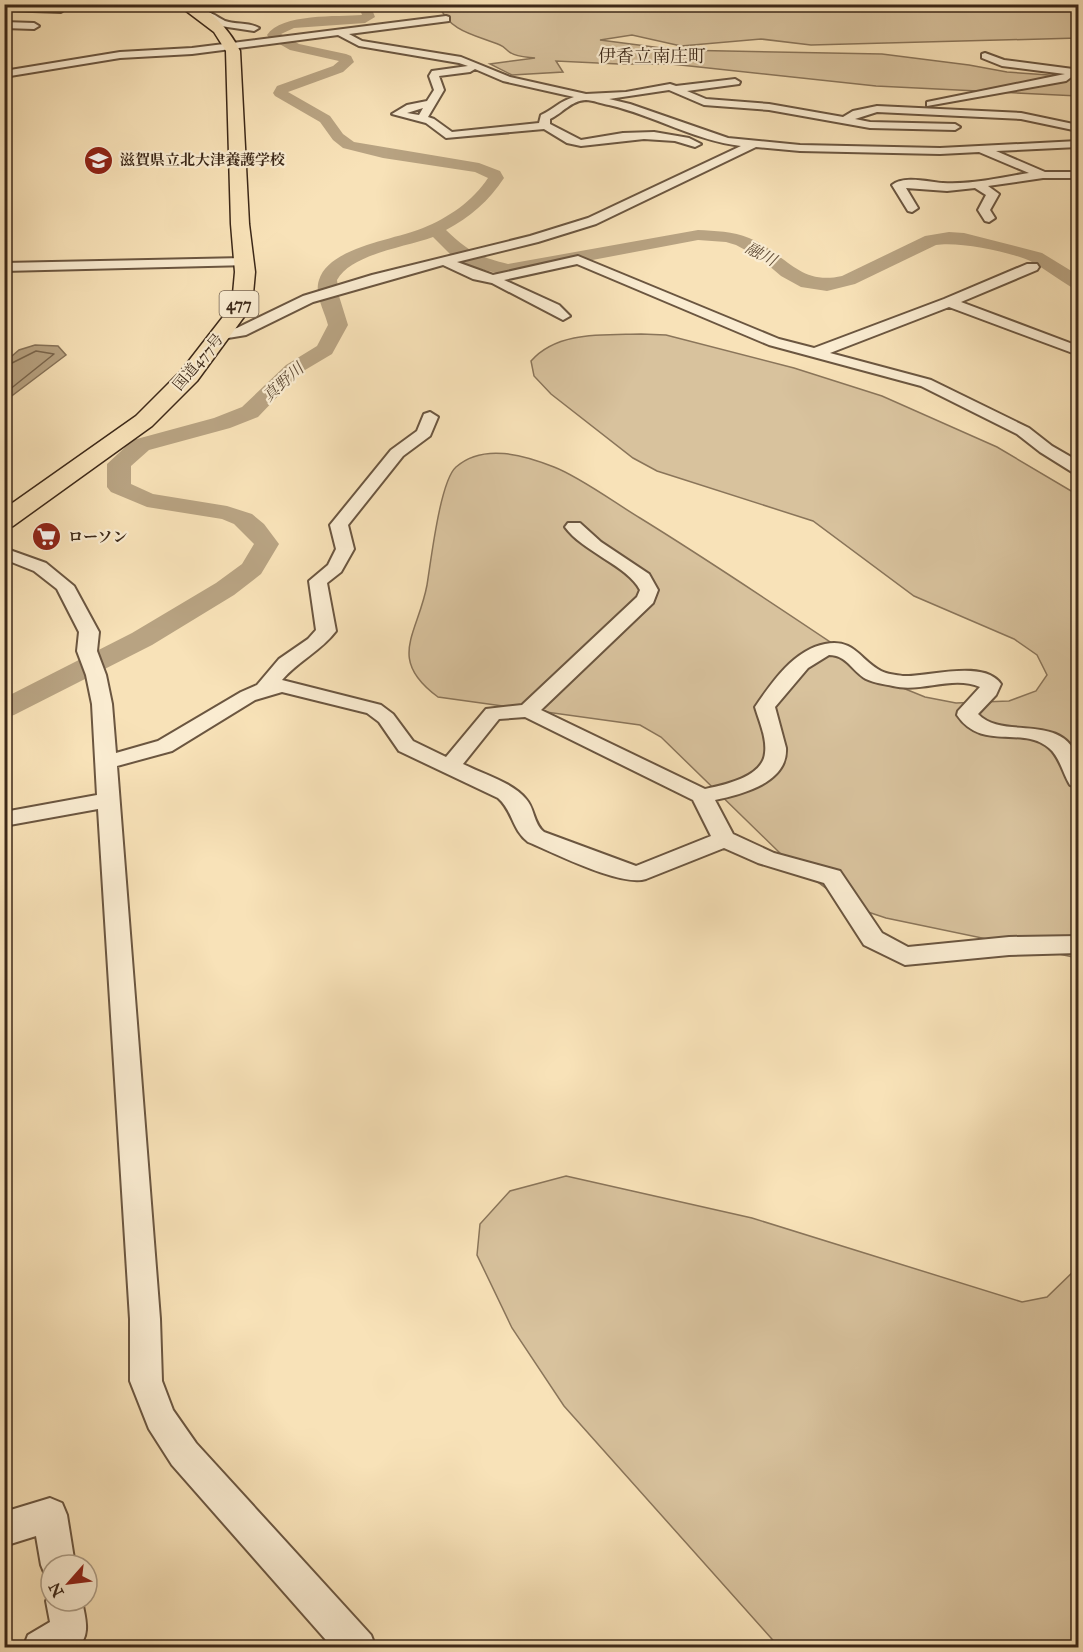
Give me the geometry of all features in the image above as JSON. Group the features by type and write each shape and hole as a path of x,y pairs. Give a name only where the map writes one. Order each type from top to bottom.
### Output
{"highway":[{"path":"187,7 219,29 231,45"},
{"name":"国道477号","path":"4,521 144,421 189,376 222,336 236,314 243,294 244,262 233,86 234,59 231,45"}],"street":[{"path":"4,8 57,11 75,4"},
{"path":"187,7 206,13 224,24 254,28"},
{"path":"4,74 120,55 231,45 446,19"},
{"path":"4,26 34,26"},
{"path":"338,32 359,43 456,59"},
{"path":"389,33 400,35"},
{"path":"417,40 456,59 507,79 626,106 715,138 752,145 800,148"},
{"path":"985,56 1002,63 1076,72"},
{"path":"421,118 433,103 439,90 434,76 436,73 480,67"},
{"path":"925,111 925,107 944,100 1066,78 1076,72"},
{"path":"676,89 735,82"},
{"path":"544,126 545,117 557,112 564,103 586,97 626,95 664,87 676,89 704,102 769,107 837,129 956,127 965,136 965,140 991,155 1043,175"},
{"path":"874,99 882,102 889,110"},
{"path":"433,103 411,107 397,114 430,121 450,136 544,126 557,129 566,139 579,143 601,142 646,134 686,140 713,141"},
{"path":"820,147 857,112 889,110 1021,116 1078,128"},
{"path":"956,112 956,127"},
{"path":"686,140 723,159"},
{"path":"690,176 720,173 734,166 744,154 800,148 940,151 1078,144"},
{"path":"222,336 241,332 308,299 377,278 566,230 613,212 752,145"},
{"path":"912,208 898,185 947,187 1043,175 1078,175"},
{"path":"977,184 993,194 984,210 989,218"},
{"path":"444,261 478,276 497,279 578,260 774,342 926,383 1023,431 1046,449 1078,468"},
{"path":"4,267 244,262"},
{"path":"813,354 949,302 1032,267"},
{"path":"497,279 499,283 554,308 563,316"},
{"path":"949,302 1078,351"},
{"path":"264,689 286,663 315,643 326,631 318,581 335,568 345,549 339,525 397,453 424,433 430,417"},
{"path":"528,711 646,599 649,590 643,578 595,546 574,527"},
{"path":"4,553 40,567 65,586 89,632 87,651 96,675 102,704 145,1319 146,1381 159,1418 183,1454 358,1647"},
{"path":"702,796 741,787 771,765 776,756 774,738 765,707 807,657 828,648 843,650 859,660 874,675 895,681 911,682 969,676 982,679 991,684 989,691 968,711 967,715 973,723 992,731 1042,736 1056,744 1065,754 1078,780"},
{"path":"107,762 165,746 248,696 264,689 282,686 374,709 386,718 406,746 506,793 518,803 527,830 536,837 624,872 638,874 724,839"},
{"path":"450,766 493,713 528,711 702,796 724,839 766,858 832,877 873,939 905,957 1010,946 1078,945"},
{"path":"4,819 110,800"},
{"path":"4,1529 50,1515 56,1553"},
{"path":"41,1647 69,1632 66,1613"}],"shaded area":[{"path":"439,5 1078,5 1078,38 811,45 761,39 681,46 632,35 600,40 677,50 882,54 1007,72 1078,77 1078,96 876,86 671,64 556,61 563,72 512,75 490,64 535,58 513,54 500,45 456,27 449,21"},
{"path":"596,335 666,335 794,368 882,396 997,447 1078,495 1078,958 886,918 850,906 784,857 661,737 640,725 438,697 422,683 413,670 409,658 410,645 427,585 445,488 456,467 478,455 491,453 517,455 554,467 575,477 704,558 893,684 925,697 956,703 1009,701 1036,691 1047,675 1037,655 1014,639 914,596 813,521 657,471 633,458 551,394 534,376 531,361 554,344"},
{"path":"566,1176 752,1218 1022,1302 1047,1297 1078,1267 1078,1647 779,1647 564,1406 512,1328 477,1255 480,1224 510,1191"}],"water":[{"path":"35,345 58,346 66,355 5,401 5,362 19,350"}],"waterway":[{"name":"真野川","path":"367,4 365,7 369,17 365,19 294,24 278,30 274,35 295,47 341,57 347,62 338,69 282,89 280,93 325,119 338,137 349,145 383,153 479,168 494,174 496,178 475,203 448,223 435,229"},
{"name":"真野川","path":"4,709 142,639 225,589 252,569 267,544 243,519 227,513 147,500 119,487 119,464 141,445 222,423 250,412 293,369 325,350 338,325 327,285 333,271 357,256 435,229"},
{"name":"融川","path":"435,229 458,252 475,262 508,270 698,235 726,237 742,241 766,254 788,272 808,283 827,285 848,280 931,240 949,237 964,238 1036,257 1078,283"}],"place":[{"name":"滋賀県立北大津養護学校","path":"99,160"},
{"name":"ローソン","path":"47,537"}],"district":[{"name":"伊香立南庄町","path":"652,56"}]}
